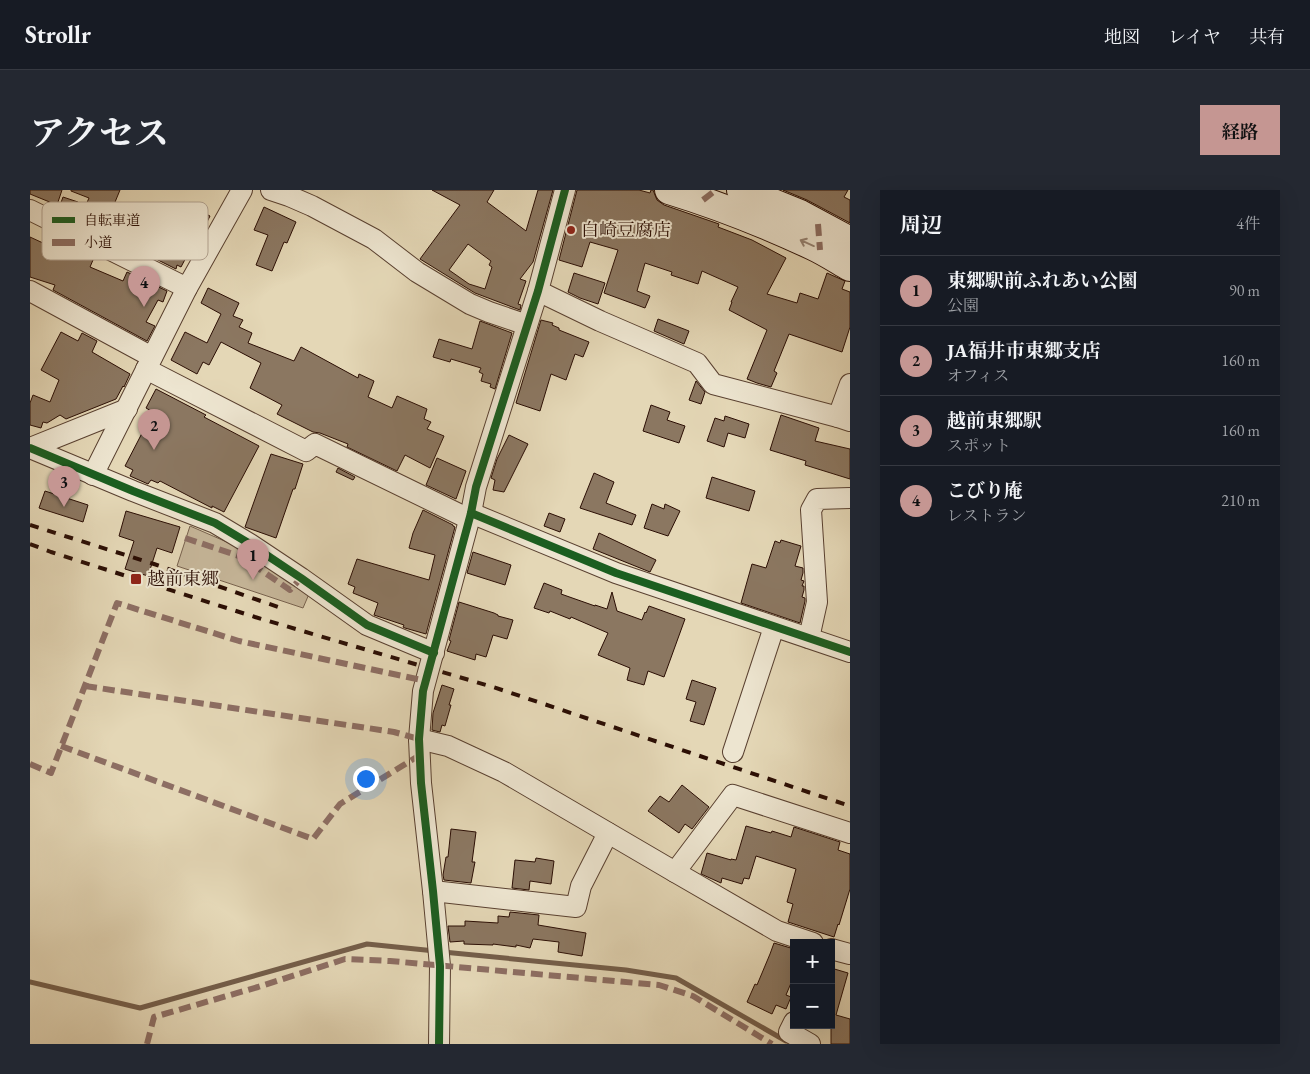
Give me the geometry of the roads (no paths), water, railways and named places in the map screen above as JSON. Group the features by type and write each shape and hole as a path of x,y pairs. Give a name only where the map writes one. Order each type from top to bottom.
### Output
{"main road":[{"path":"669,190 703,200 814,246 850,267"},
{"path":"741,190 800,214 850,241"}],"street":[{"path":"208,251 242,190"},
{"path":"271,190 312,206 374,239 417,272 470,304 528,324"},
{"path":"439,1044 440,966 421,783 419,739 423,691 476,487 538,291 565,190"},
{"path":"30,210 42,216"},
{"path":"131,260 187,288"},
{"path":"93,475 203,260"},
{"path":"30,290 149,363 306,451 315,444 470,516 616,573 850,652"},
{"path":"538,291 697,363 713,384 844,419 850,384"},
{"path":"30,448 127,409"},
{"path":"30,448 215,523 301,578 367,625 434,653"},
{"path":"809,638 817,602 812,510 817,500 850,498"},
{"path":"733,752 774,626"},
{"path":"419,739 448,746 504,772 777,931 801,939"},
{"path":"675,872 733,795 850,833"},
{"path":"433,891 576,907 581,886 608,833"},
{"path":"835,950 850,954"},
{"path":"790,1029 789,1032 810,1044"}],"waterway":[{"path":"30,982 140,1008 367,944 435,951"},
{"path":"443,952 626,970 676,978 786,1041"}],"railway":[{"path":"30,525 154,564 281,608"},
{"path":"30,544 255,617 493,687 850,806"}],"place":[{"name":"白崎豆腐店","path":"571,230"},
{"name":"こびり庵","path":"144,307"},
{"name":"JA福井市東郷支店","path":"154,450"},
{"name":"越前東郷駅","path":"64,507"},
{"name":"越前東郷","path":"136,579"},
{"name":"東郷駅前ふれあい公園","path":"253,580"}]}
